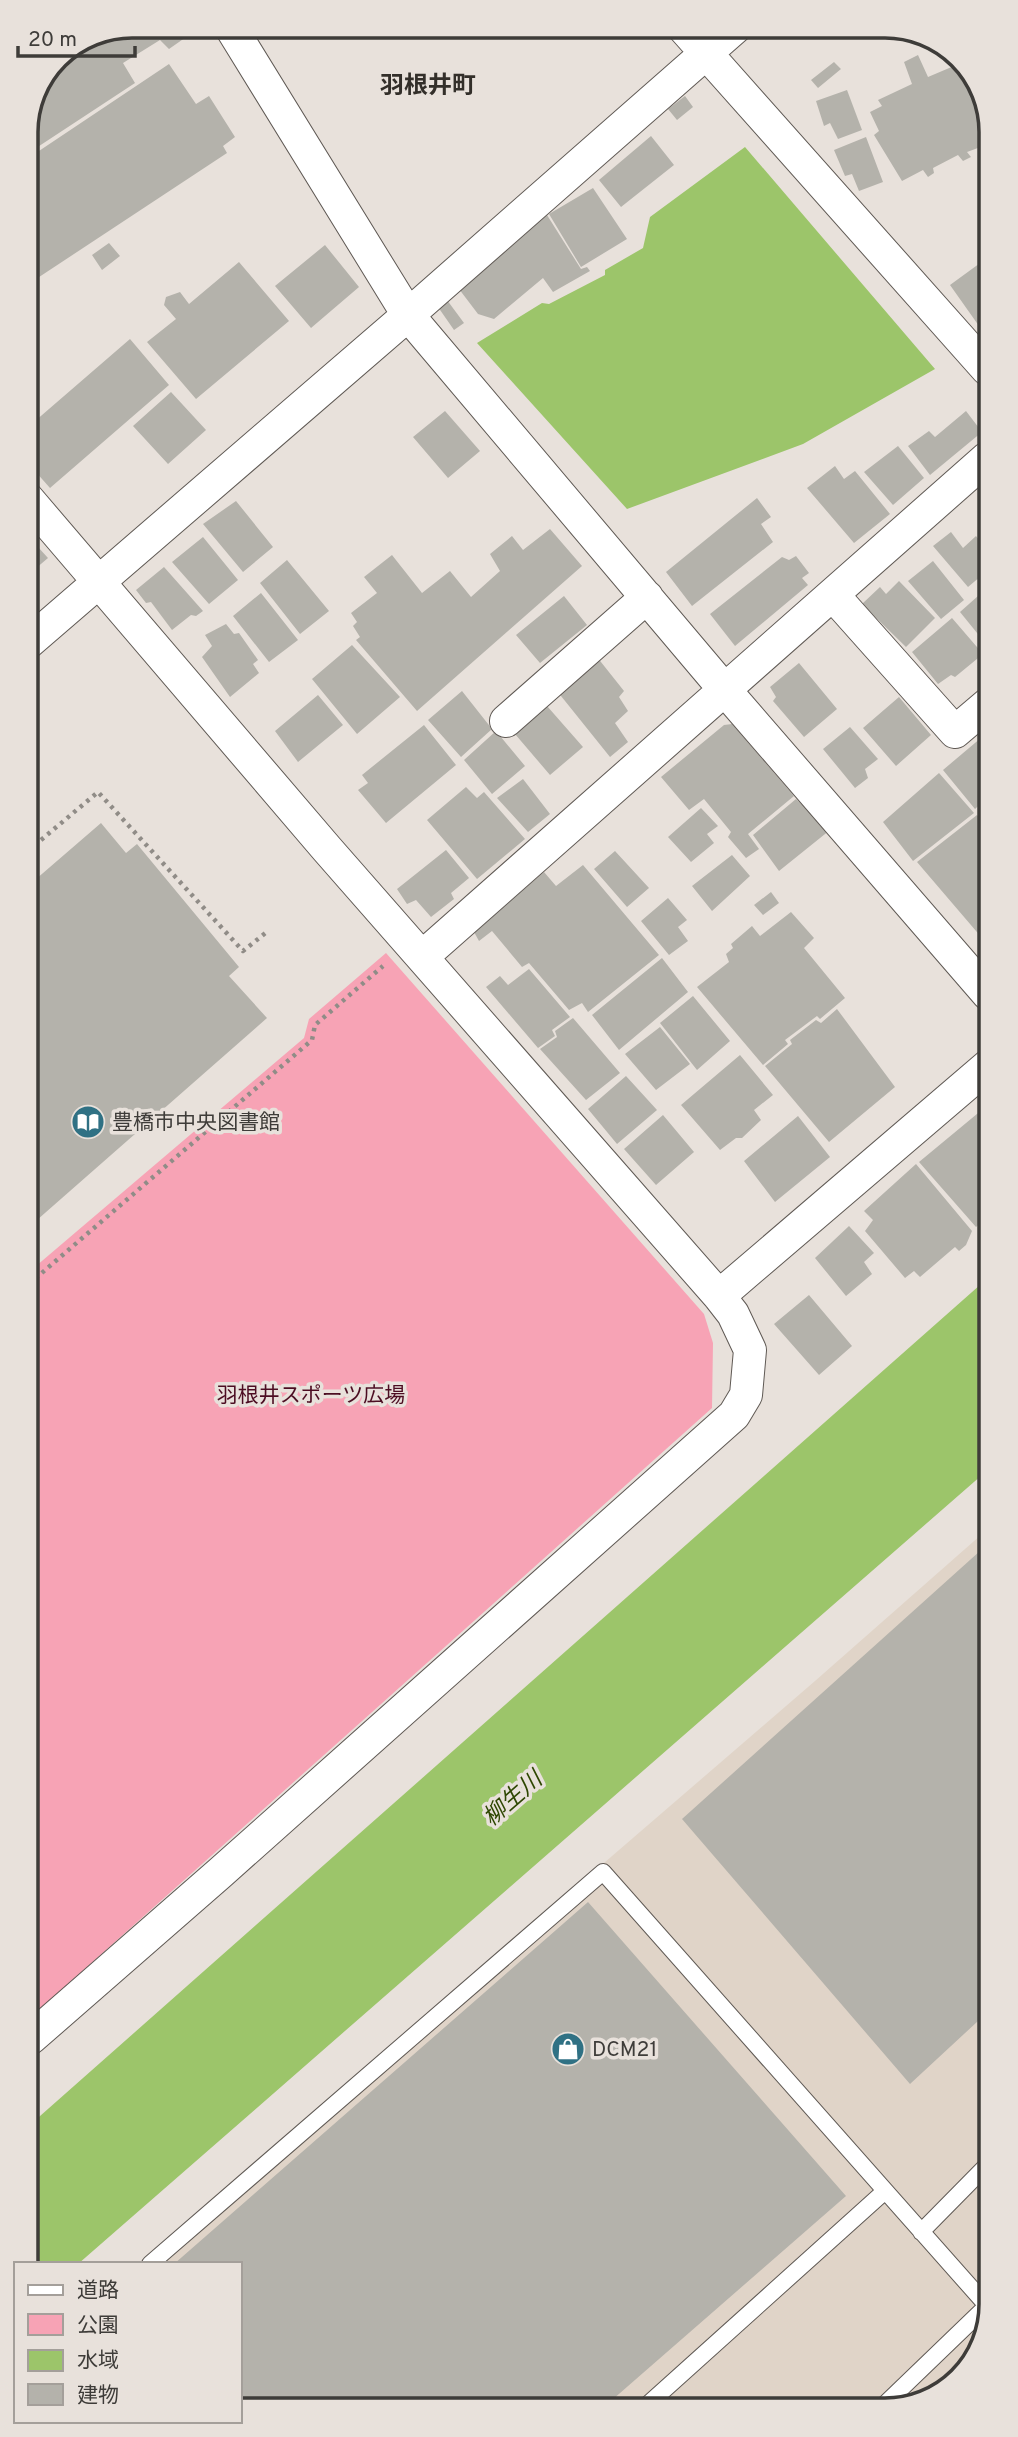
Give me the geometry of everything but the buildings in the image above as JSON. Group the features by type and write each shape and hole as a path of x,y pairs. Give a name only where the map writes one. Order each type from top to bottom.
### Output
{"street":[{"path":"237,38 408,315 724,689 979,985"},
{"path":"692,39 979,360"},
{"path":"39,633 722,39"},
{"path":"422,957 979,465"},
{"path":"38,2032 734,1415 746,1395 750,1350 733,1314 719,1296 327,849 39,511"},
{"path":"833,595 955,732 979,712"},
{"path":"506,720 647,597"},
{"path":"719,1296 979,1074"}],"lane":[{"path":"152,2262 603,1872 921,2232 979,2293"},
{"path":"921,2232 979,2173"},
{"path":"655,2398 885,2191"},
{"path":"892,2398 978,2316"}],"path":[{"path":"39,842 98,792 243,951 268,931"},
{"path":"38,1276 312,1040 315,1026 391,959"}],"shaded area":[{"path":"979,1537 979,2304 975,2335 964,2357 952,2371 932,2386 916,2394 898,2398 242,2398 242,2262 141,2262"}],"green space":[{"name":"羽根井スポーツ広場","path":"386,953 704,1314 713,1343 712,1408 38,2011 38,1264 304,1038 309,1019"}],"water":[{"path":"745,147 935,369 803,444 627,509 477,343 542,303 549,304 605,275 605,270 643,248 650,217"},
{"name":"柳生川","path":"979,1286 979,1478 80,2262 38,2262 38,2118"}],"place":[{"name":"豊橋市中央図書館","path":"88,1122"},
{"name":"DCM21","path":"568,2049"}],"district":[{"name":"羽根井町","path":"428,85"}]}
